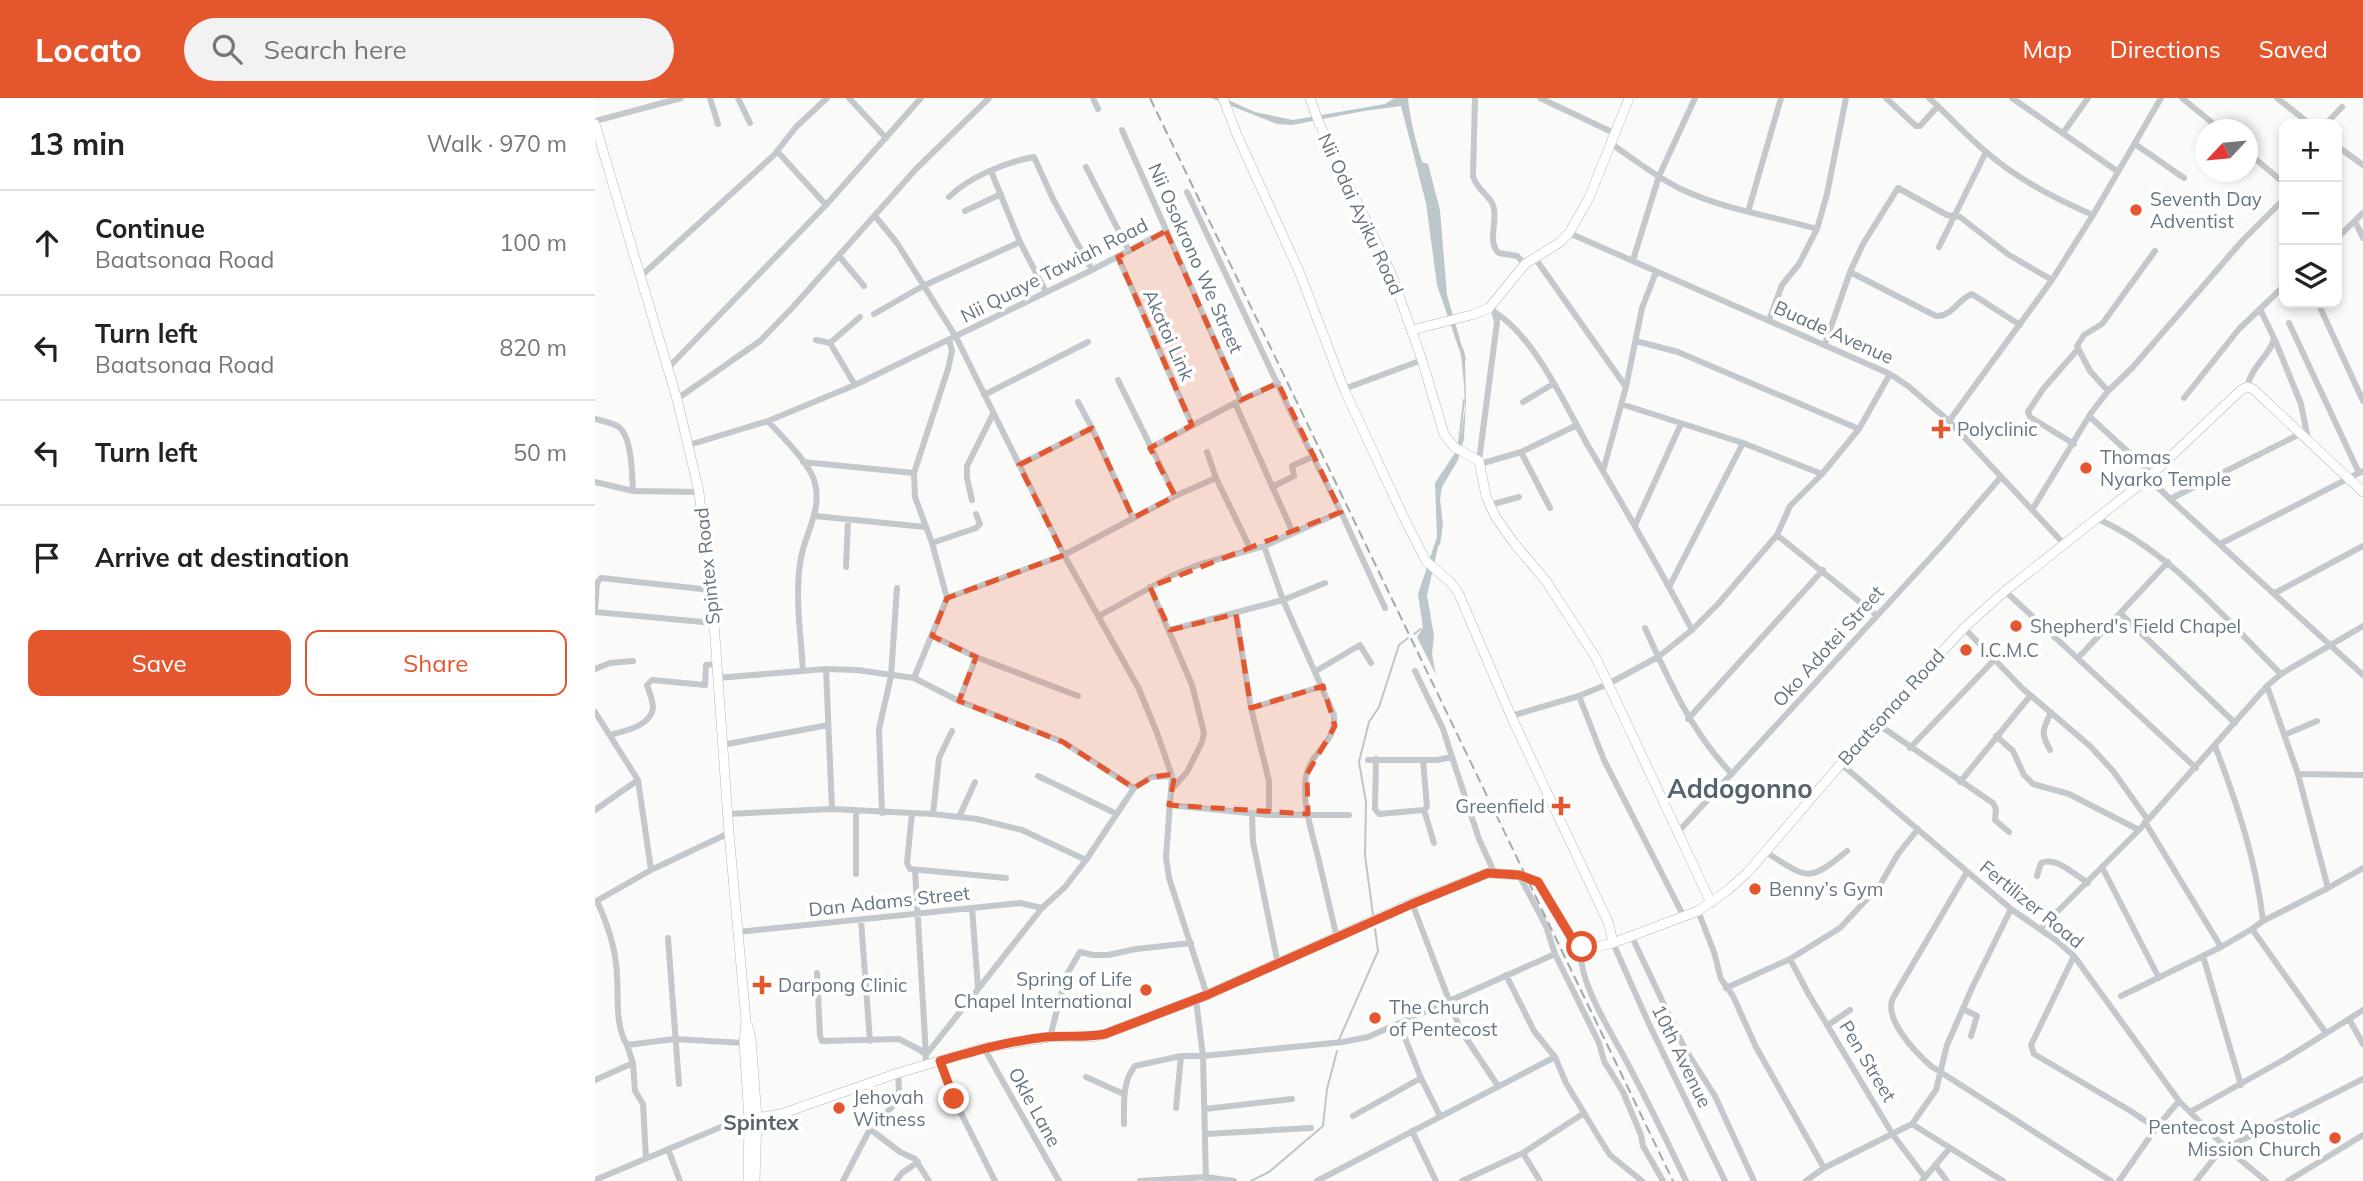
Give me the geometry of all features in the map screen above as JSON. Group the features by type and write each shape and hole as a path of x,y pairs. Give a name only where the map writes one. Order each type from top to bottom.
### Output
{"street":[{"path":"595,122 661,101 681,98"},
{"path":"710,98 718,124"},
{"path":"738,98 750,122"},
{"path":"641,276 777,151 796,127 827,98"},
{"path":"849,98 886,138"},
{"path":"668,369 826,205 922,98"},
{"path":"677,399 760,341 916,169 989,98"},
{"path":"1093,98 1098,109"},
{"name":"Nii Odai Ayiku Road","path":"1310,98 1391,273 1422,360 1444,434 1454,447 1480,463"},
{"path":"1475,98 1473,176 1475,185 1492,200 1494,206 1493,245 1499,253 1517,256 1525,264"},
{"path":"1412,330 1494,310 1525,264 1559,243 1569,233 1589,198 1629,98"},
{"path":"1633,260 1659,176 1695,98"},
{"path":"1748,212 1781,98"},
{"path":"1769,320 1782,285 1799,264 1817,229 1827,194 1846,98"},
{"path":"1885,98 1920,126 1938,106"},
{"path":"1929,98 1986,152 2010,170 2065,203 2093,215"},
{"path":"2012,98 2117,171"},
{"path":"2063,133 2088,98"},
{"path":"1949,421 2052,280 2161,98"},
{"path":"2182,98 2208,119"},
{"path":"2277,98 2304,119"},
{"path":"1545,99 1612,138 1659,176 1682,189 1724,206 1774,216 1817,229"},
{"path":"1224,101 1299,271 1344,389 1426,561 1458,592 1511,716 1609,924 1613,943"},
{"path":"2331,119 2342,107"},
{"name":"Spintex Road","path":"595,122 677,399 699,492 714,623 746,1021 744,1043 753,1119 748,1181"},
{"name":"Nii Osokrono We Street","path":"1122,130 1293,533"},
{"path":"2134,144 2184,178"},
{"path":"2342,150 2363,165"},
{"path":"777,151 826,205"},
{"path":"1939,247 1986,152"},
{"path":"949,197 958,188 991,171 1035,157 1053,199 1092,270"},
{"path":"2258,161 2283,182"},
{"path":"1086,167 1129,251"},
{"path":"991,171 1020,242 1046,292"},
{"path":"1825,344 1850,272 1863,244 1898,188 1947,215 1960,217 2009,255 2052,280"},
{"path":"1187,192 1385,608"},
{"path":"965,211 1001,194"},
{"path":"2032,510 2089,416 2108,391 2279,203"},
{"path":"2342,233 2363,213"},
{"path":"875,216 897,243 984,395 1064,555 1139,689 1172,776 1166,857 1169,878 1207,995"},
{"path":"2355,221 2363,238"},
{"name":"Nii Quaye Tawiah Road","path":"689,445 768,421 855,385 1092,270 1166,231"},
{"name":"Buade Avenue","path":"1569,233 1890,374 1949,421 2065,545"},
{"path":"874,314 923,286 1020,242"},
{"path":"2074,444 2030,417 2028,412 2043,388 2078,349 2080,339 2102,324 2155,251"},
{"path":"839,257 864,286"},
{"name":"Akatoi Link","path":"1118,257 1192,425"},
{"path":"1535,258 1626,387"},
{"path":"1603,471 1626,387 1642,308 1656,272"},
{"path":"1850,272 1936,316 1945,316 1963,298 1972,294 2020,326"},
{"path":"2184,398 2239,330 2279,291"},
{"path":"2320,308 2363,401"},
{"path":"2260,309 2301,404 2304,437"},
{"path":"1494,310 1526,342 1553,384 1692,630"},
{"path":"1494,310 1497,322 1480,463 1490,505 1507,535 1546,581 1596,657 1711,903"},
{"path":"830,343 860,317"},
{"path":"2220,544 2361,472 2289,323"},
{"path":"2274,338 2270,348 2255,366 2247,387 2253,389 2363,492"},
{"path":"914,678 947,598 932,543 915,497 914,473 948,369 953,351 952,339"},
{"path":"816,340 830,343 855,385"},
{"path":"1636,341 1678,352 1859,429"},
{"path":"984,395 1088,342"},
{"path":"2078,349 2090,371 2108,391"},
{"path":"1344,389 1422,360"},
{"path":"1511,716 1579,696 1608,684 1658,657 1692,630 1777,536 1790,506 1822,474 1859,429 1890,374"},
{"path":"1118,380 1175,496"},
{"path":"1150,448 1278,383"},
{"path":"1523,402 1553,384"},
{"name":"Baatsonaa Road","path":"1582,947 1593,948 1613,943 1698,911 1748,872 1840,763 1964,628 2005,591 2150,476 2237,393 2247,387"},
{"path":"1077,402 1092,428 1133,519"},
{"path":"1621,404 1743,443 1822,474"},
{"path":"972,500 967,466 993,414"},
{"path":"2089,416 2211,538 2276,593 2363,675"},
{"path":"595,419 622,430 632,467 633,491"},
{"path":"768,421 803,462 815,482 815,516 800,561 798,586 803,671"},
{"path":"1635,525 1681,424"},
{"path":"1480,463 1521,452 1577,425"},
{"path":"1019,466 1092,428"},
{"path":"2170,499 2304,437"},
{"path":"1669,587 1743,443"},
{"path":"1207,452 1216,478 1251,550"},
{"path":"1521,452 1550,508"},
{"path":"1272,486 1294,476 1292,466 1314,456"},
{"path":"803,462 914,473"},
{"path":"947,598 1064,555 1175,496 1216,478"},
{"name":"Oko Adotei Street","path":"1678,832 1944,544 2000,478"},
{"path":"595,482 633,491 699,492"},
{"path":"1490,505 1519,497"},
{"path":"1098,616 1150,587 1198,565 1264,546 1341,512"},
{"path":"932,543 979,526 976,514"},
{"path":"815,516 925,527"},
{"path":"2098,519 2130,534 2168,562 2281,674"},
{"path":"846,567 848,520"},
{"path":"1777,536 1823,570 1876,615"},
{"path":"1264,546 1283,600 1334,715 1335,726 1329,740 1312,762 1307,774 1308,814 1337,938"},
{"path":"2276,593 2363,546"},
{"path":"2078,658 2168,562"},
{"path":"1688,719 1823,570"},
{"path":"711,590 601,578 597,583 595,612 714,623"},
{"path":"1170,630 1283,600 1325,583"},
{"path":"1150,587 1192,685 1204,733 1202,743 1187,772 1172,789"},
{"path":"882,813 879,729 891,676 897,588"},
{"path":"2005,591 2196,768"},
{"path":"2120,613 2235,723"},
{"path":"1236,614 1251,708 1269,781 1269,815"},
{"path":"2040,929 2139,830 2267,686 2281,674 2363,626"},
{"path":"1645,628 1688,719 1732,774"},
{"path":"1964,628 2030,696 2090,746 2113,771 2147,821 2221,947"},
{"path":"932,636 976,657 1078,696"},
{"path":"1316,671 1360,645 1371,663"},
{"path":"959,701 976,657"},
{"path":"1910,748 1994,660"},
{"path":"595,669 618,662 633,661"},
{"path":"610,735 643,723 652,713 653,705 647,685 652,680 705,685 706,665 716,664"},
{"path":"826,669 832,809"},
{"path":"717,678 826,669 857,670 914,678 959,701 1063,742 1133,788"},
{"path":"1415,671 1443,729 1479,839 1494,872"},
{"path":"1251,708 1323,686"},
{"path":"2267,686 2298,774 2328,888"},
{"path":"1579,696 1604,760 1684,917"},
{"path":"1960,782 2030,696"},
{"path":"595,712 638,780 651,870"},
{"path":"2050,750 2042,731 2051,712"},
{"path":"2284,735 2317,721"},
{"path":"1876,723 1996,806 1995,820 2009,832"},
{"path":"722,745 828,725"},
{"path":"933,814 939,758 952,732"},
{"path":"1996,736 2013,751 2024,775 2033,784 2069,794 2139,830"},
{"path":"2215,746 2238,807 2249,846 2259,888 2263,921"},
{"path":"1424,810 1377,812 1372,760 1452,757"},
{"path":"1423,760 1427,807 1424,810 1434,844"},
{"name":"Fertilizer Road","path":"1840,763 2011,909 2074,956 2179,1101 2226,1148 2266,1181"},
{"path":"2298,774 2363,776"},
{"path":"1038,776 1117,814"},
{"path":"595,1180 721,1127 781,1114 898,1073 925,1060 1042,908 1065,887 1086,860 1133,788 1152,777 1172,776"},
{"path":"595,810 638,780"},
{"path":"959,817 975,782"},
{"path":"1169,804 1269,815 1349,815"},
{"path":"728,814 832,809 959,817 1008,826 1086,860"},
{"path":"856,811 856,874"},
{"path":"912,813 907,863 910,869 1006,878"},
{"path":"1252,813 1254,842 1278,964"},
{"path":"1726,988 1790,959 1840,928 1880,885 1898,854 1918,829"},
{"path":"646,1158 643,1104 635,1091 633,1063 620,1030 613,946 605,919 596,902 651,870 729,833"},
{"path":"1766,852 1799,873 1809,875 1824,870 1847,851"},
{"path":"2037,876 2041,863 2047,860 2058,863 2088,883"},
{"path":"2102,867 2159,978"},
{"path":"2122,996 2221,947 2263,921 2363,868"},
{"path":"915,870 925,1060"},
{"path":"817,973 820,1039 904,1040 925,1060 940,1061 984,1048 1050,1037 1091,1037 1105,1034 1196,1000 1473,877 1494,872 1519,875 1538,882 1574,942 1582,947 1580,960 1605,1025 1621,1049 1685,1181"},
{"path":"1967,872 1890,1004 1891,1012 1916,1053 2111,1181"},
{"path":"1519,875 1546,926 1555,954 1605,1060 1623,1092 1643,1146 1663,1181"},
{"name":"Dan Adams Street","path":"738,932 1020,903 1042,908"},
{"path":"1412,904 1460,1029 1498,1086"},
{"path":"972,908 978,988"},
{"path":"1806,1181 1824,1168 1912,1124 1936,1090 1947,1045 2011,909"},
{"path":"1698,911 1721,979 1733,996 1756,1047 1824,1168"},
{"path":"861,920 870,1041"},
{"path":"2252,929 2326,1033"},
{"path":"1632,937 1685,1049 1714,1096 1754,1181"},
{"path":"668,938 679,1084"},
{"path":"1050,1037 1066,976 1080,952 1108,955 1191,943"},
{"name":"10th Avenue","path":"1613,943 1725,1181"},
{"path":"1124,1124 1124,1094 1135,1066 1181,1056 1343,1042 1367,1037 1555,954"},
{"path":"2074,956 2031,1045 2034,1054 2156,1128"},
{"path":"2203,956 2241,1085"},
{"name":"Pen Street","path":"1790,959 1893,1135 1923,1178"},
{"path":"1506,975 1534,1031 1555,1057 1566,1083 1610,1155 1642,1181"},
{"path":"1196,1000 1203,1056 1206,1179"},
{"path":"1963,1009 1977,1016 1971,1036"},
{"path":"1828,1025 1850,1010"},
{"path":"2190,1112 2241,1085 2363,1010"},
{"path":"2349,1019 2363,1044"},
{"name":"Spintex Road","path":"746,1021 751,1038 755,1181"},
{"path":"1399,1023 1440,1116"},
{"path":"627,1045 674,1039 744,1043"},
{"name":"Okle Lane","path":"984,1048 1059,1181"},
{"path":"1176,1108 1181,1056"},
{"path":"1317,1181 1555,1057"},
{"path":"940,1061 954,1099 995,1181"},
{"path":"595,1080 633,1063"},
{"path":"843,1181 870,1129 896,1103 899,1090 898,1073"},
{"path":"1086,1077 1124,1094"},
{"path":"1353,1116 1421,1078"},
{"path":"2196,1181 2215,1156 2226,1148 2363,1079"},
{"path":"1205,1109 1292,1099"},
{"path":"2119,1181 2156,1128 2179,1101"},
{"path":"1462,1181 1523,1153 1584,1113"},
{"path":"1912,1124 2003,1181"},
{"path":"1206,1133 1311,1128"},
{"path":"870,1129 918,1162 929,1181"},
{"path":"1412,1130 1436,1181"},
{"path":"2289,1181 2363,1135"},
{"path":"668,1149 680,1181"},
{"path":"1923,1178 1949,1149"},
{"path":"1523,1153 1540,1181"},
{"path":"897,1181 902,1173 918,1162"},
{"path":"1935,1165 1947,1181"},
{"path":"1140,1181 1234,1181"}],"highlighted area":[{"path":"1166,231 1241,400 1278,383 1341,512 1150,587 1170,630 1236,614 1251,708 1323,686 1335,726 1307,774 1308,814 1169,805 1175,774 1152,777 1134,788 1063,742 959,701 976,657 932,636 947,598 1064,555 1019,465 1092,428 1133,518 1175,496 1150,448 1192,425 1118,257"}],"shaded area":[{"path":"1211,98 1224,98 1255,112 1293,120 1385,104 1394,98 1408,98 1422,162 1428,164 1440,210 1447,295 1465,357 1466,401 1464,439 1458,460 1442,487 1440,499 1443,525 1427,595 1434,636 1432,654 1436,675 1417,637 1423,628 1418,594 1437,537 1435,483 1455,453 1461,436 1465,409 1464,384 1461,355 1437,285 1426,203 1401,106 1292,125 1277,124"}],"waterway":[{"path":"1462,348 1465,359"},
{"path":"1459,443 1464,400"},
{"path":"1439,544 1441,532"},
{"path":"1414,634 1421,629"},
{"path":"1373,915 1365,855 1366,802 1359,762 1369,722 1379,707 1399,645 1408,638"},
{"path":"1338,1042 1378,951 1375,929"},
{"path":"1251,1181 1269,1172 1323,1126 1327,1089 1337,1051"}],"railway":[{"path":"1150,98 1673,1181"}],"place":[{"name":"Seventh Day Adventist","path":"2136,210"},
{"name":"Polyclinic","path":"1941,429"},
{"name":"Thomas Nyarko Temple","path":"2086,468"},
{"name":"Shepherd's Field Chapel","path":"2016,626"},
{"name":"I.C.M.C","path":"1966,650"},
{"name":"Greenfield","path":"1561,806"},
{"name":"Benny’s Gym","path":"1755,889"},
{"name":"Darpong Clinic","path":"762,985"},
{"name":"Spring of Life Chapel International","path":"1146,990"},
{"name":"The Church of Pentecost","path":"1375,1018"},
{"name":"Jehovah Witness","path":"839,1108"},
{"name":"Pentecost Apostolic Mission Church","path":"2335,1138"}],"district":[{"name":"Addogonno","path":"1740,789"},
{"name":"Spintex","path":"761,1123"}],"route":[{"path":"954,1099 940,1061 1025,1040 1105,1034 1207,995 1473,877 1488,873 1519,875 1538,882 1566,931 1574,942 1582,947"}]}
